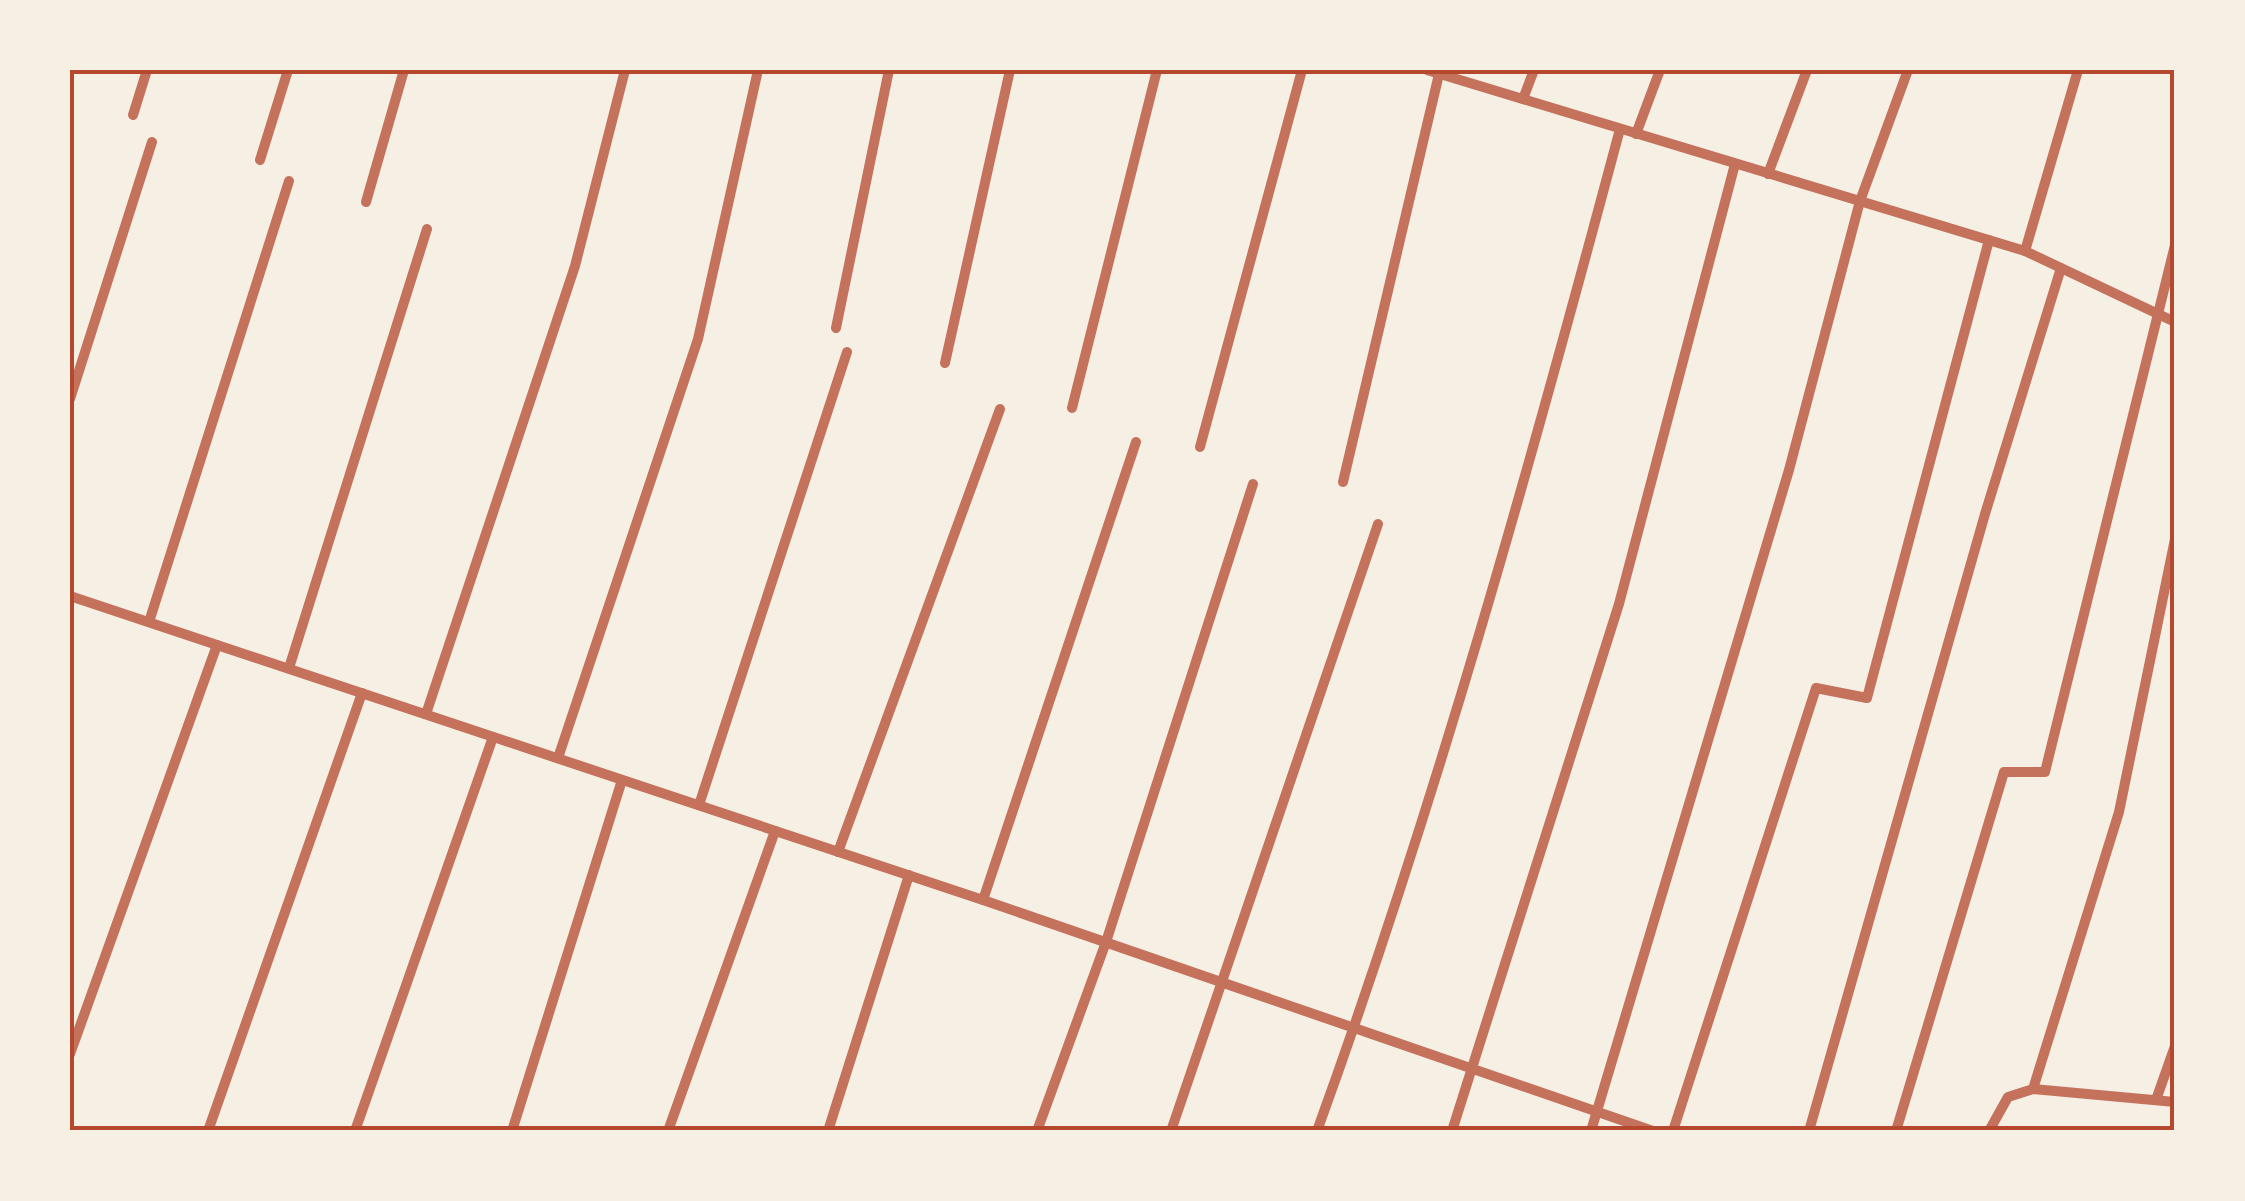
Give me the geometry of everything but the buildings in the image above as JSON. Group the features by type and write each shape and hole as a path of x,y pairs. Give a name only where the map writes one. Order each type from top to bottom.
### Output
{"street":[{"path":"134,115 147,70"},
{"path":"260,160 288,70"},
{"path":"366,202 404,70"},
{"path":"426,714 575,266 626,70"},
{"path":"558,758 698,339 758,70"},
{"path":"836,328 889,70"},
{"path":"945,363 1010,70"},
{"path":"1072,408 1157,70"},
{"path":"1200,447 1302,70"},
{"path":"1427,70 2025,251 2175,322"},
{"path":"1523,100 1534,70"},
{"path":"1636,134 1660,70"},
{"path":"1768,174 1807,70"},
{"path":"1591,1131 1789,470 1860,201 1908,70"},
{"path":"2025,251 2078,70"},
{"path":"1343,482 1439,74"},
{"path":"1317,1131 1354,1028 1521,500 1620,129"},
{"path":"70,398 152,142"},
{"path":"1452,1131 1619,604 1735,164"},
{"path":"149,622 289,181"},
{"path":"289,668 427,229"},
{"path":"1673,1131 1816,688 1867,698 1988,240"},
{"path":"1896,1131 2004,772 2044,772 2175,245"},
{"path":"1809,1131 1985,514 2061,268"},
{"path":"699,806 846,352"},
{"path":"838,852 1000,409"},
{"path":"983,900 1136,442"},
{"path":"1037,1131 1106,942 1254,484"},
{"path":"1171,1131 1225,984 1378,524"},
{"path":"2033,1089 2119,812 2175,539"},
{"path":"71,600 149,622 909,875 1653,1131"},
{"path":"70,1054 218,645"},
{"path":"208,1131 362,692"},
{"path":"354,1131 493,736"},
{"path":"512,1131 622,780"},
{"path":"668,1131 775,831"},
{"path":"828,1131 909,875"},
{"path":"2157,1097 2175,1046"},
{"path":"1989,1131 2008,1096 2033,1089 2157,1097 2175,1102"}]}
